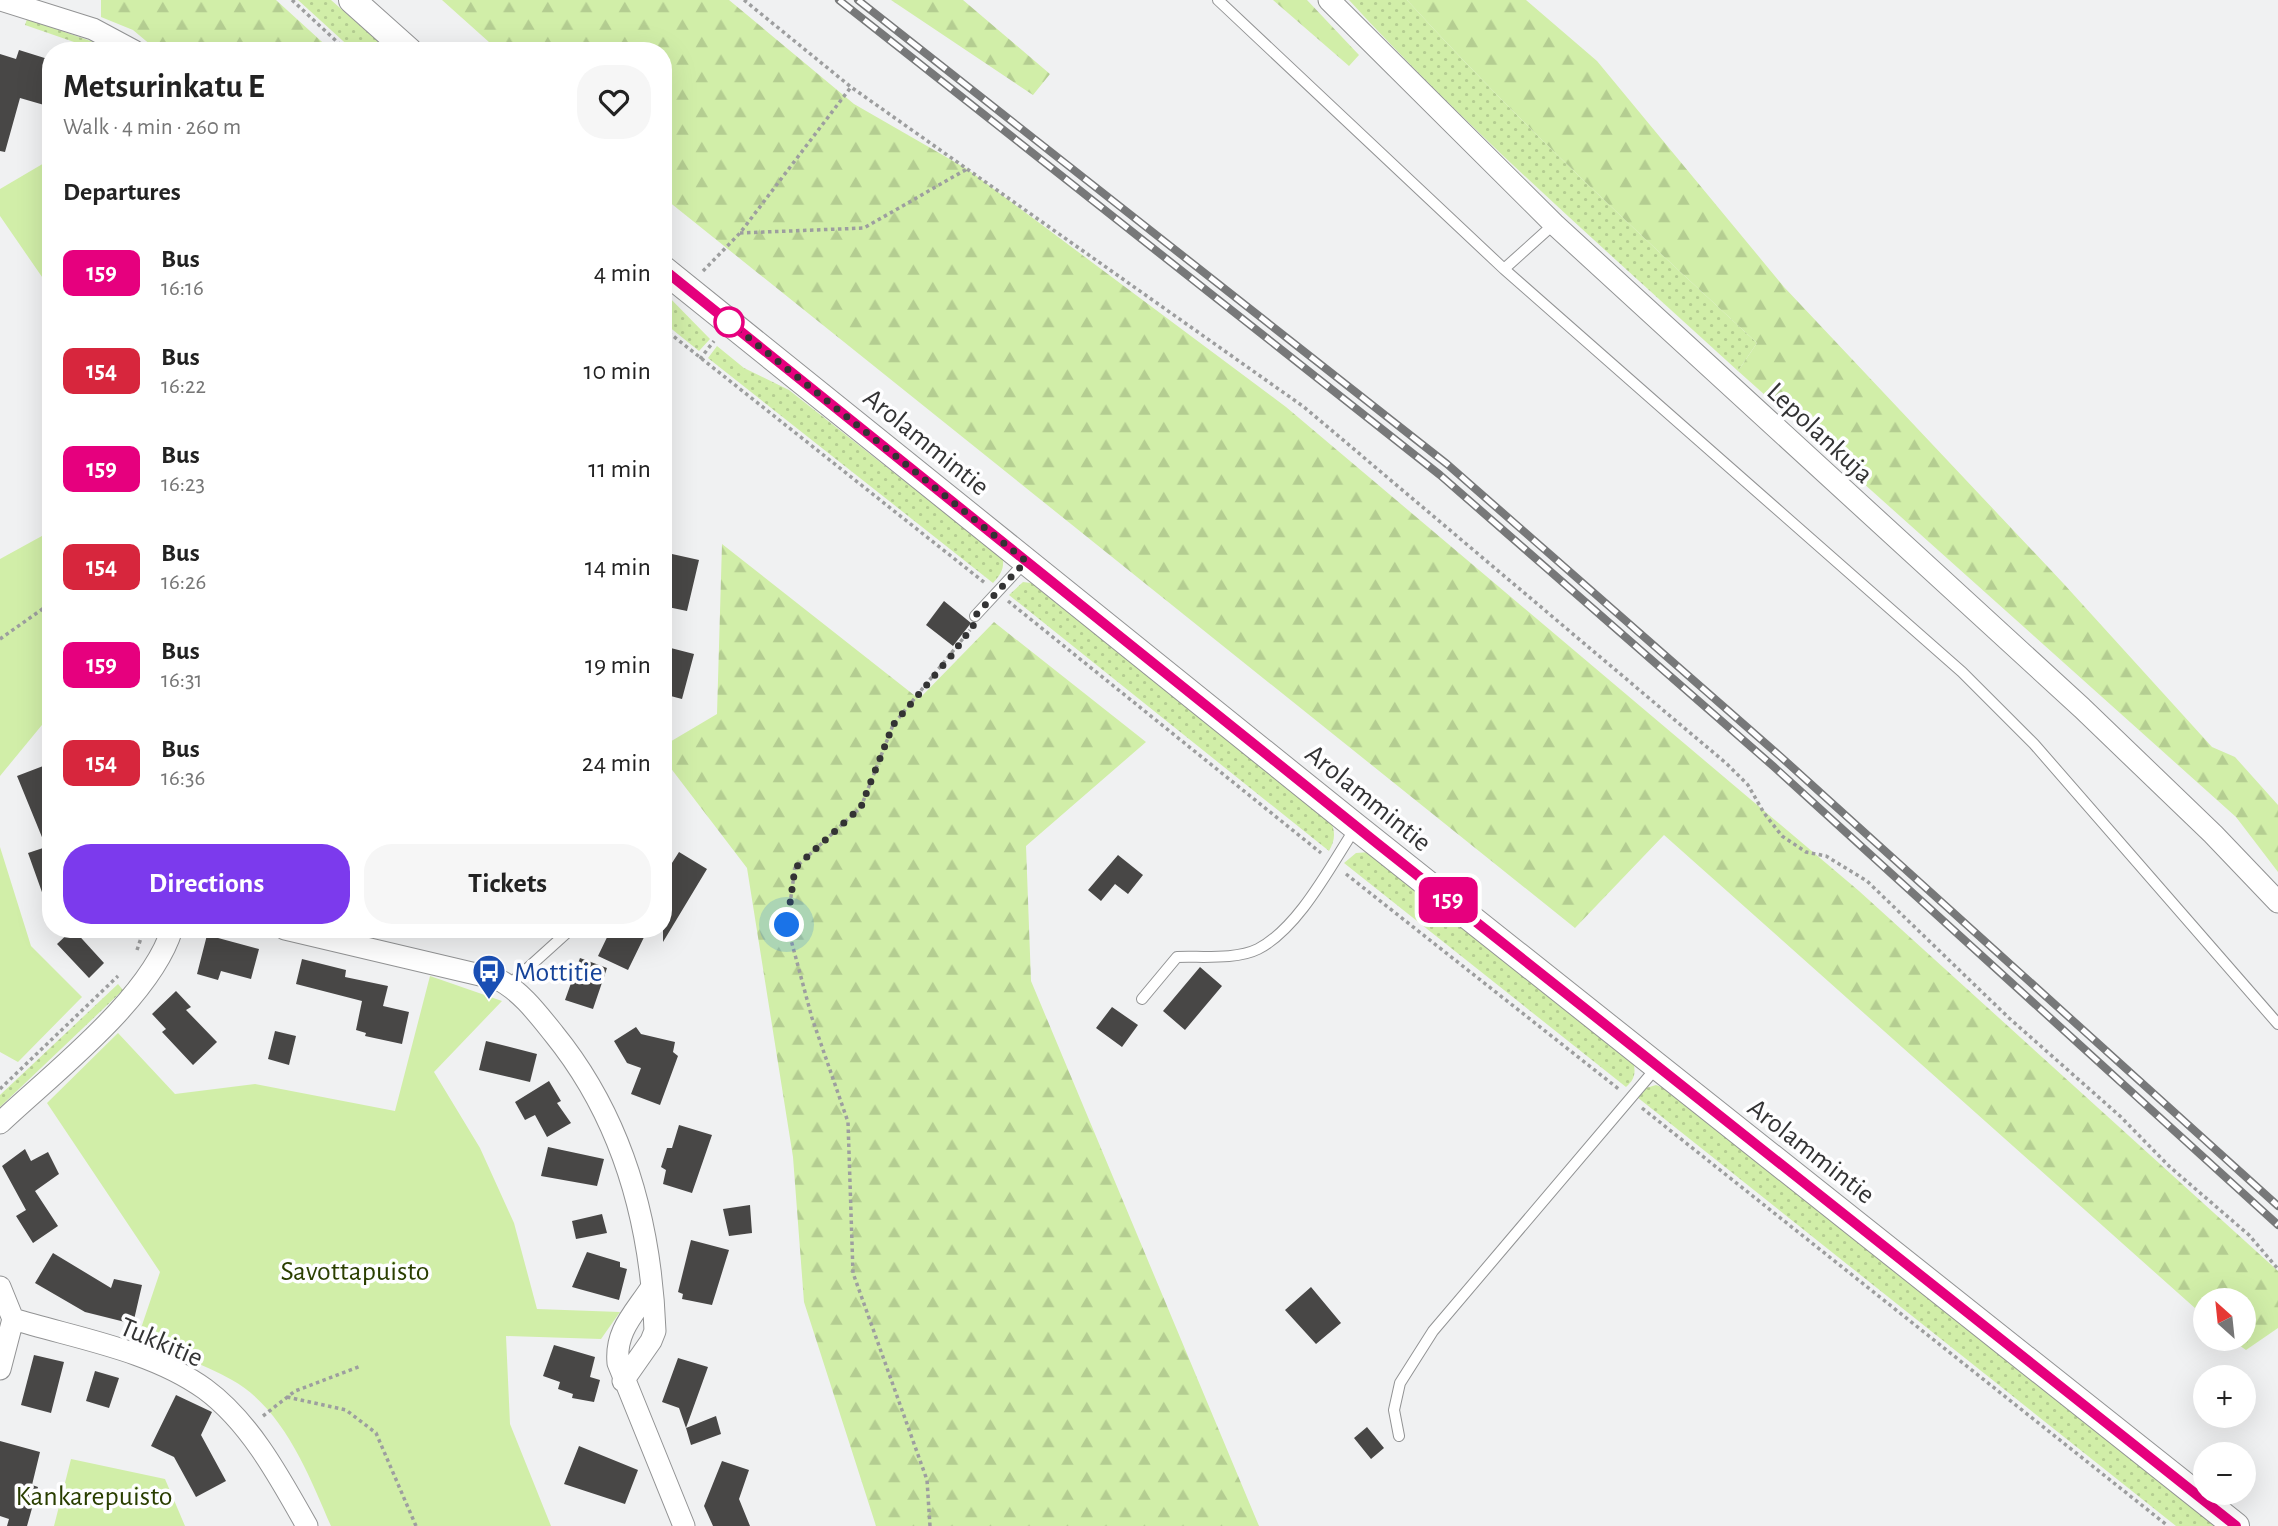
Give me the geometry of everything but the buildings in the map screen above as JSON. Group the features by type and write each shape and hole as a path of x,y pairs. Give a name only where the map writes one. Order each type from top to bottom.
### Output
{"street":[{"path":"1,0 93,29 117,42"},
{"path":"352,0 399,42"},
{"name":"Lepolankuja","path":"1329,0 1554,224 2082,708 2213,834 2278,902"},
{"name":"Arolammintie","path":"672,276 1356,827 2236,1526"},
{"path":"0,1123 141,987 161,959 169,938"},
{"path":"324,938 478,974 509,985 541,1017 575,1059 616,1132 642,1216 654,1331 651,1341 623,1381"},
{"path":"0,1287 13,1319 0,1368"},
{"path":"651,1288 624,1326 616,1344 623,1381 684,1526"},
{"name":"Tukkitie","path":"13,1319 133,1355 204,1389 245,1430 265,1456 307,1526"}],"lane":[{"path":"1218,0 1504,269 1962,672 2034,744 2278,1024"},
{"path":"1504,269 1554,224"},
{"path":"975,616 1026,561"},
{"path":"1142,999 1177,957 1256,950 1273,939 1299,913 1356,827"},
{"path":"509,985 561,938"},
{"path":"1399,1436 1394,1410 1400,1383 1433,1331 1657,1067"}],"path":[{"path":"292,0 337,42"},
{"path":"744,0 851,87 1304,407 1476,555 1727,764 1748,785 1764,813 1782,836 1806,852 1826,856 1867,881 2009,1018 2121,1117 2170,1167 2249,1235 2278,1269"},
{"path":"688,289 740,233 851,87"},
{"path":"740,233 864,228 967,169"},
{"path":"672,336 2168,1526"},
{"path":"700,359 715,340"},
{"path":"0,639 42,609"},
{"path":"930,1526 927,1480 853,1273 848,1122 812,1018 787,925 795,868 861,807 893,725 951,656 975,623 975,616"},
{"path":"135,955 141,938"},
{"path":"0,1089 122,972"},
{"path":"245,1430 295,1391 361,1366"},
{"path":"287,1397 346,1410 376,1433 416,1526"}],"green space":[{"path":"101,0 276,0 322,42 147,42 133,30 101,17"},
{"path":"298,0 331,0 379,42 344,42"},
{"path":"442,0 729,0 854,104 967,169 1286,407 1859,891 2278,1271 2278,1328 2256,1343 2256,1288 2193,1288 2193,1306 1664,835 1575,928 672,204 672,42 489,42"},
{"path":"891,0 963,0 1050,74 1033,95"},
{"path":"1273,0 1307,0 1359,55 1349,66"},
{"path":"1349,0 1407,0 1534,132 1757,343 1738,371 1490,143"},
{"path":"1407,0 1526,0 1597,61 1784,287 2063,583 2212,747 2235,757 2278,805 2278,872 2236,817 1738,371 1757,343 1534,132"},
{"path":"27,19 94,42 74,42 25,25"},
{"path":"42,164 42,277 0,216 0,189"},
{"path":"672,300 710,339 699,351 672,329"},
{"path":"717,346 744,368 789,390 1003,559 1000,575 993,583 708,358"},
{"path":"42,536 42,725 0,776 0,559"},
{"path":"722,544 919,699 994,622 1146,742 1026,846 1031,981 1259,1526 876,1526 804,1302 793,1157 747,868 672,770 672,741 717,714"},
{"path":"1023,582 1031,583 1330,820 1334,836 1329,851 1009,595"},
{"path":"0,847 31,946 82,997 18,1062 0,1052"},
{"path":"1370,852 1633,1060 1634,1075 1629,1084 1626,1087 1344,863 1356,853"},
{"name":"Savottapuisto","path":"430,976 502,1001 434,1072 480,1148 514,1223 537,1309 620,1312 601,1339 506,1336 510,1424 551,1526 331,1526 292,1444 266,1407 250,1392 221,1374 137,1340 160,1272 47,1103 118,1033 175,1094 255,1084 395,1111"},
{"path":"118,984 123,990 0,1107 0,1095"},
{"path":"1656,1085 1667,1089 2217,1526 2176,1526 1637,1097 1646,1088"},
{"name":"Kankarepuisto","path":"71,1459 165,1479 185,1526 54,1526"}],"railway":[{"path":"839,0 1440,475 1773,766 2278,1225"},
{"path":"858,0 1447,464 1781,757 2278,1206"}],"bus line":[{"name":"159","path":"672,276 1657,1067 2236,1526"}],"place":[{"name":"Mottitie","path":"489,1001"}],"route":[{"path":"729,322 1026,561 975,616 975,623 951,656 893,725 861,807 795,868 787,925"}]}
